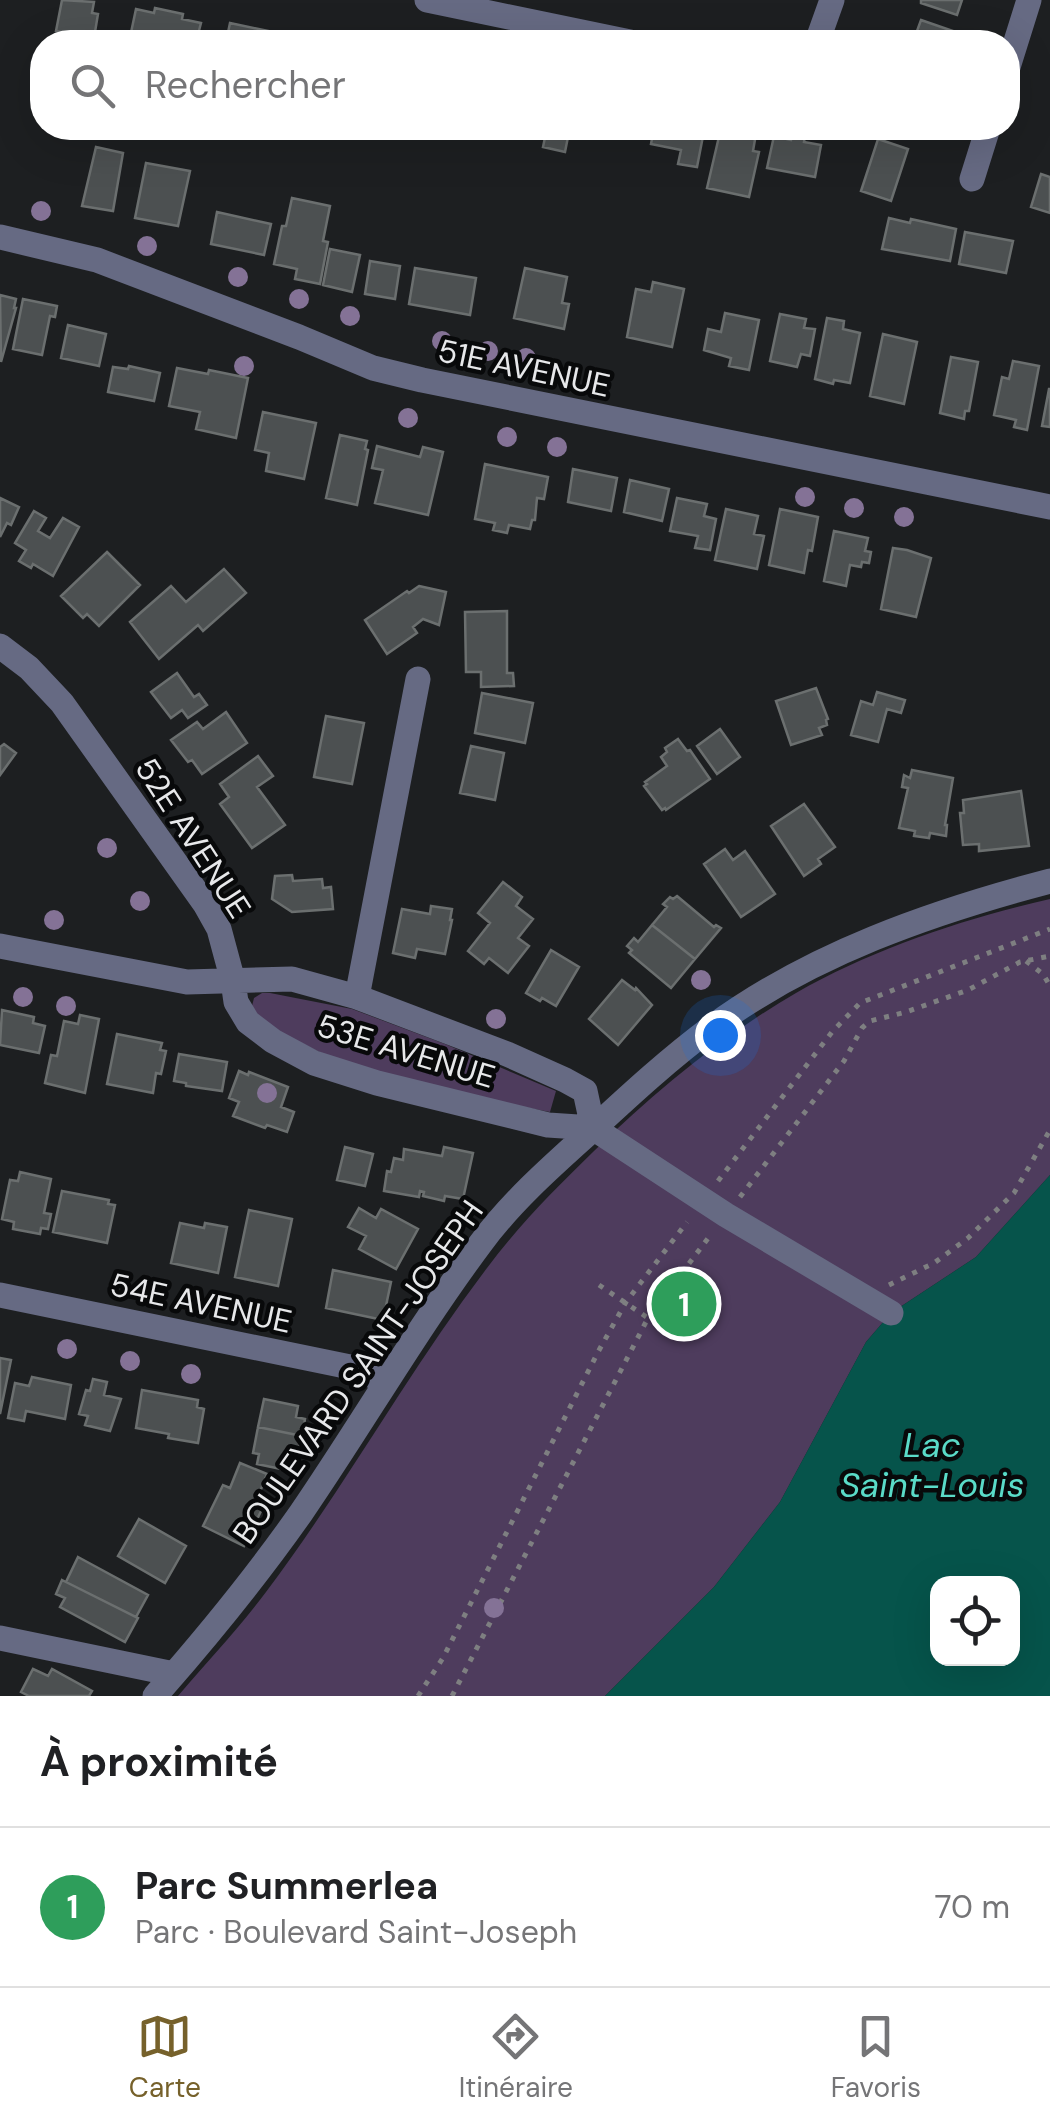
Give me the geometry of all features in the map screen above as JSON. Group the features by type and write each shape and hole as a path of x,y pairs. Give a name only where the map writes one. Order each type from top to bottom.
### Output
{"street":[{"path":"427,0 572,30"},
{"path":"821,30 832,0"},
{"path":"1020,30 1029,0"},
{"path":"972,179 984,140"},
{"name":"51E AVENUE","path":"0,237 97,260 372,368 1050,508"},
{"name":"52E AVENUE","path":"0,646 29,668 62,703 204,904 220,929 233,980"},
{"path":"358,998 418,679"},
{"name":"BOULEVARD SAINT-JOSEPH","path":"155,1696 249,1586 483,1240 537,1181 641,1084 714,1025 806,970 893,931 1050,881"},
{"path":"0,946 187,982 292,980 358,998 507,1054 585,1091 593,1128 703,1201 891,1313"},
{"name":"53E AVENUE","path":"233,980 236,1002 248,1022 314,1063 377,1083 548,1125 593,1128"},
{"name":"54E AVENUE","path":"0,1294 356,1368 386,1382"},
{"path":"0,1638 174,1674"}],"path":[{"path":"418,1696 443,1658 626,1302 832,1032 860,1002 1050,929"},
{"path":"452,1696 648,1318 844,1062 862,1028 870,1021 968,990 1026,961 1050,956"},
{"path":"1026,961 1043,974 1050,986"},
{"path":"864,1296 934,1263 968,1238 1014,1193 1050,1130"},
{"path":"599,1285 648,1318"}],"shaded area":[{"path":"1050,899 1050,1175 976,1257 891,1313 866,1342 780,1502 714,1587 605,1696 178,1696 245,1619 295,1552 430,1348 499,1252 552,1193 641,1107 742,1027 825,977 919,937"},
{"path":"262,993 352,1009 445,1044 556,1091 550,1112 407,1085 346,1065 277,1031 257,1014 252,1006 254,998"}],"water":[{"name":"Lac Saint-Louis","path":"1050,1175 1050,1696 605,1696 714,1587 780,1502 866,1342 891,1313 976,1257"}],"building":[{"path":"62,0 94,2 92,13 98,14 95,30 56,30"},
{"path":"921,0 962,0 957,15"},
{"path":"155,8 183,14 182,19 201,23 199,30 132,30 136,9 154,13"},
{"path":"921,20 950,30 917,30"},
{"path":"230,23 263,30 229,30"},
{"path":"544,140 567,140 565,152 543,147"},
{"path":"652,140 702,140 697,167 678,164 681,150 651,144"},
{"path":"718,140 755,140 753,151 759,152 749,197 707,188"},
{"path":"773,140 804,140 821,145 815,177 767,168"},
{"path":"878,140 908,149 891,201 861,191"},
{"path":"96,147 123,153 113,211 82,206"},
{"path":"146,163 190,171 178,226 135,218"},
{"path":"1041,174 1050,177 1050,213 1031,207"},
{"path":"292,198 330,206 320,284 295,279 297,269 274,264"},
{"path":"217,212 271,224 264,255 211,244"},
{"path":"889,218 956,229 950,261 882,249"},
{"path":"965,232 1013,241 1006,273 959,264"},
{"path":"330,249 360,255 352,292 323,285"},
{"path":"370,261 400,266 395,299 365,294"},
{"path":"415,268 476,278 470,315 409,304"},
{"path":"525,268 567,277 562,303 569,304 564,329 514,318"},
{"path":"653,282 684,289 672,347 627,337 636,289 651,292"},
{"path":"0,295 16,299 1,362"},
{"path":"23,299 57,306 55,317 50,316 42,355 13,349"},
{"path":"725,313 759,320 749,370 729,366 731,358 704,350 708,329 721,332"},
{"path":"780,314 806,319 804,328 815,329 810,356 801,354 797,367 770,361"},
{"path":"827,318 844,321 843,329 860,333 850,383 815,379"},
{"path":"68,325 106,334 99,366 61,358"},
{"path":"883,334 917,342 904,404 870,396"},
{"path":"951,357 978,362 964,419 940,413"},
{"path":"1013,361 1039,366 1027,430 1014,427 1016,420 994,415 1002,377 1009,379"},
{"path":"129,366 160,373 154,401 108,392 113,367"},
{"path":"177,368 248,378 236,438 196,429 200,412 169,406"},
{"path":"1050,389 1050,427 1042,426"},
{"path":"263,412 316,423 304,479 266,471 269,453 255,450"},
{"path":"340,435 367,441 357,505 326,498"},
{"path":"377,446 420,457 423,447 443,452 428,515 375,503 383,470 372,468"},
{"path":"485,464 548,477 544,499 537,498 530,529 509,525 507,533 493,530 495,523 475,519"},
{"path":"573,469 617,478 611,511 568,502"},
{"path":"630,480 669,489 662,521 624,512"},
{"path":"0,498 19,507 0,537"},
{"path":"677,498 707,504 704,516 716,519 710,550 695,548 698,536 670,531"},
{"path":"726,509 758,516 754,534 764,536 757,569 715,560"},
{"path":"780,509 818,517 804,573 769,565"},
{"path":"34,511 46,518 38,531 50,538 63,518 79,527 53,576 19,561 26,550 15,543"},
{"path":"834,531 868,538 865,551 871,552 869,563 862,562 861,567 850,565 846,586 824,581"},
{"path":"893,548 931,558 916,617 881,609"},
{"path":"107,552 140,585 99,626 87,614 83,618 61,596"},
{"path":"224,569 246,593 203,631 198,625 159,659 130,622 171,586 186,602"},
{"path":"419,586 446,592 439,625 423,619 413,627 417,633 387,654 365,620"},
{"path":"507,611 507,673 513,673 514,686 481,687 481,672 466,672 465,612"},
{"path":"177,673 194,697 199,694 207,705 188,718 182,710 171,718 151,692"},
{"path":"816,688 827,725 819,728 822,735 791,745 776,701"},
{"path":"877,692 905,700 901,713 887,709 878,742 851,735 861,701 873,705"},
{"path":"482,693 533,703 525,743 475,733"},
{"path":"226,712 247,743 202,774 171,740 197,722 203,729"},
{"path":"326,716 364,723 352,784 314,777"},
{"path":"720,729 740,757 717,774 697,746"},
{"path":"678,739 710,779 662,810 644,786 667,766 661,757 667,752 665,748"},
{"path":"4,744 16,753 0,775 0,747"},
{"path":"471,746 504,753 495,800 460,793"},
{"path":"258,756 273,776 257,787 285,825 252,848 220,804 229,797 220,784"},
{"path":"912,770 953,778 946,836 914,836 915,831 899,828 908,788 902,787 904,775 910,778"},
{"path":"1021,791 1029,846 979,851 979,844 963,845 963,800"},
{"path":"804,804 835,847 804,876 771,826"},
{"path":"725,849 733,860 745,851 775,894 741,917 704,864"},
{"path":"292,875 293,881 322,879 323,888 331,887 333,909 292,912 272,899 275,876"},
{"path":"503,882 522,897 516,906 533,919 518,938 529,946 508,973 489,958 484,964 468,951 490,923 478,913"},
{"path":"677,896 714,927 721,928 695,959 652,925 667,907 663,904"},
{"path":"431,906 452,909 445,954 417,949 415,958 393,953 402,909 430,914"},
{"path":"652,925 695,959 671,988 629,953 632,950 627,946 634,938 638,942"},
{"path":"551,950 579,967 556,1006 526,993"},
{"path":"622,980 652,1005 618,1045 589,1019"},
{"path":"2,1010 34,1017 33,1023 45,1026 39,1053 0,1045"},
{"path":"80,1015 99,1019 85,1093 45,1083 51,1055 57,1056 64,1021 78,1024"},
{"path":"117,1034 162,1043 160,1050 166,1051 161,1074 156,1073 153,1093 107,1084"},
{"path":"179,1054 227,1062 222,1091 174,1081"},
{"path":"239,1071 288,1087 281,1107 294,1112 287,1132 233,1116 239,1102 229,1098"},
{"path":"345,1147 373,1154 365,1186 337,1180"},
{"path":"444,1147 473,1153 463,1199 445,1196 444,1201 423,1196 420,1191 419,1197 384,1191 387,1171 391,1172 394,1158 403,1160 404,1149 442,1156"},
{"path":"20,1172 51,1179 44,1213 51,1214 48,1229 41,1228 40,1234 13,1229 14,1222 2,1219 10,1180 18,1181"},
{"path":"62,1191 109,1200 108,1204 115,1205 107,1243 53,1232"},
{"path":"359,1208 376,1218 381,1209 418,1229 396,1269 359,1249 366,1236 348,1227"},
{"path":"249,1210 292,1219 278,1286 235,1277"},
{"path":"180,1223 227,1227 218,1273 171,1263"},
{"path":"333,1270 391,1282 383,1320 326,1308"},
{"path":"0,1358 11,1360 0,1414"},
{"path":"32,1377 71,1385 65,1419 26,1411 24,1421 8,1418 15,1383 29,1386"},
{"path":"93,1379 107,1382 104,1395 121,1399 110,1431 85,1425 88,1416 79,1414"},
{"path":"142,1390 198,1400 197,1407 204,1409 198,1443 136,1428"},
{"path":"264,1399 298,1406 296,1417 305,1419 302,1436 258,1427"},
{"path":"258,1427 302,1436 298,1453 289,1451 281,1469 257,1464 259,1454 253,1453"},
{"path":"240,1463 267,1474 256,1502 264,1505 244,1546 203,1526 223,1485 230,1488"},
{"path":"139,1519 186,1546 165,1583 118,1556"},
{"path":"78,1557 148,1595 136,1617 66,1582"},
{"path":"62,1580 138,1618 125,1642 60,1607 65,1598 56,1594"},
{"path":"33,1669 48,1676 52,1669 92,1691 89,1696 29,1696 21,1692"}],"place":[{"name":"Parc Summerlea","path":"684,1304"}]}
